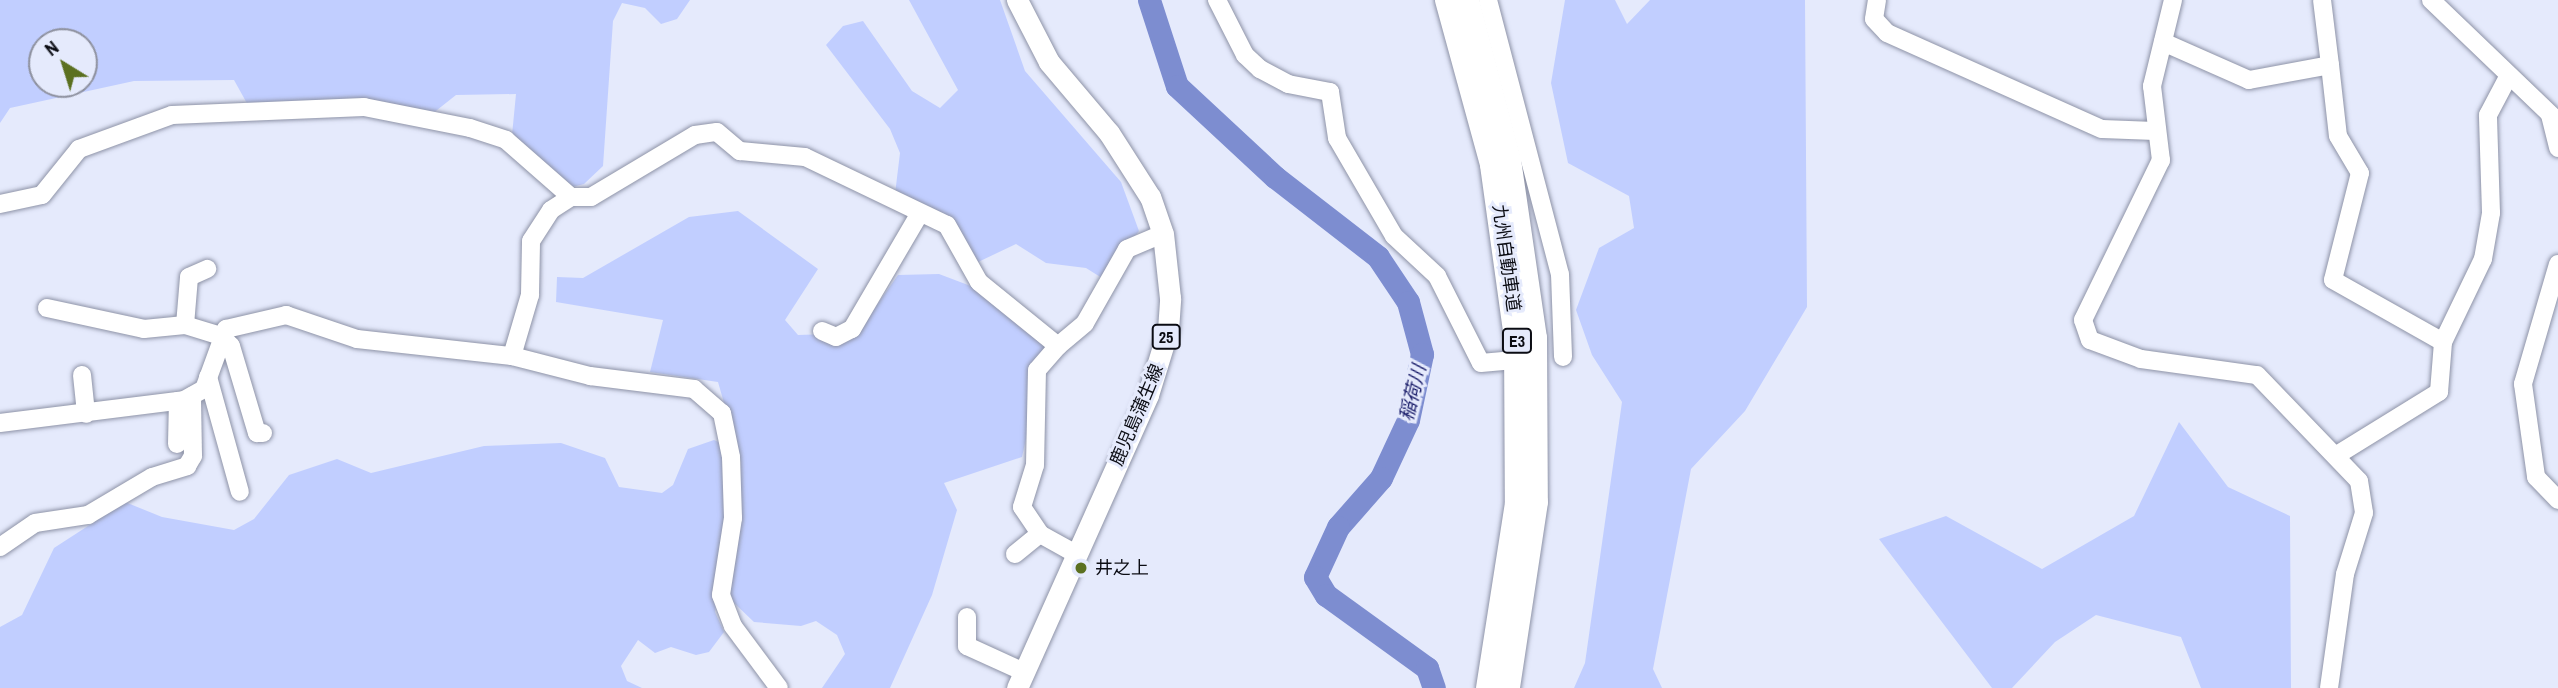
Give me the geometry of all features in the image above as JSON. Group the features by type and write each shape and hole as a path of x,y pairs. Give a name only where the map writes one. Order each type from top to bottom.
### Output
{"highway":[{"name":"九州自動車道","path":"1447,0 1492,165 1516,339 1517,503 1488,688"},
{"name":"九州自動車道","path":"1467,0 1509,160 1535,338 1536,502 1508,688"}],"main road":[{"name":"鹿児島蒲生線","path":"1017,0 1049,62 1138,175 1163,234 1170,298 1161,362 1021,680"}],"street":[{"path":"1216,0 1245,55 1260,69 1288,84 1330,92 1337,138 1394,236 1437,276 1481,363 1506,361"},
{"path":"1488,0 1560,274 1563,357"},
{"path":"1877,0 1874,19 1887,33 2102,129 2155,131"},
{"path":"2174,0 2152,86 2155,131 2161,160 2083,320 2089,339 2171,366 2257,375 2337,455 2359,481 2364,513 2345,574 2329,688"},
{"path":"2322,0 2338,136 2360,173 2333,280 2443,341"},
{"path":"2431,0 2508,77 2554,118 2558,148"},
{"path":"2163,42 2249,80 2330,65"},
{"path":"2337,455 2439,392 2443,341 2483,259 2491,213 2488,115 2508,77"},
{"path":"0,204 42,195 79,149 172,115 334,107 457,125 506,141 570,197"},
{"path":"512,356 530,295 531,241 551,209 570,197 591,197 695,135 717,132 740,151 806,157 947,225 979,282 1058,346"},
{"path":"822,331 835,337 852,329 920,213"},
{"path":"1076,554 1040,534 1022,507 1035,465 1037,370 1058,346 1085,323 1127,249 1163,234"},
{"path":"2558,264 2523,384 2536,477 2558,500"},
{"path":"185,325 189,277 207,268"},
{"path":"47,308 144,329 185,325 221,336 231,345 257,433 263,433"},
{"path":"0,424 185,398 208,377 221,336 245,321 286,316 357,339 512,356 590,376 687,387 722,413 733,519 721,596 733,626 779,688"},
{"path":"82,375 86,414"},
{"path":"208,377 240,492"},
{"path":"177,444 185,398"},
{"path":"0,547 35,523 88,515 152,477 187,466 193,456 185,398"},
{"path":"1015,554 1040,534"},
{"path":"967,617 967,646 1021,680"}],"shaded area":[{"path":"0,0 690,0 677,19 661,24 645,8 622,3 613,21 603,166 584,184 568,188 512,135 516,94 456,95 432,114 249,107 234,80 134,81 98,89 98,28 28,28 28,98 56,98 10,108 0,123"},
{"path":"909,0 1000,0 1025,71 1121,182 1139,231 1102,278 1086,268 1046,263 1016,244 976,263 895,194 900,153 890,129 826,45 843,26 863,21 912,91 940,108 958,90"},
{"path":"1565,0 1615,0 1627,24 1650,0 1805,0 1807,307 1745,411 1691,469 1653,669 1662,688 1574,688 1585,663 1622,402 1592,355 1576,310 1599,248 1634,228 1629,196 1568,163 1551,83"},
{"path":"738,211 818,269 785,320 798,335 857,333 898,275 939,274 976,288 1046,348 1022,457 944,483 957,510 932,595 890,688 822,688 845,654 837,635 816,621 801,626 754,622 732,601 727,583 736,557 741,462 718,382 650,372 663,320 556,302 557,277 583,278 689,217"},
{"path":"2179,422 2228,487 2290,516 2291,688 2201,688 2181,637 2096,615 2055,642 2012,688 1992,688 1879,539 1946,516 2042,569 2134,516"},
{"path":"714,440 723,444 730,506 715,612 724,632 709,652 696,655 671,647 655,653 638,640 621,666 627,681 642,688 0,688 0,627 22,615 54,548 125,502 162,517 234,530 254,519 289,475 337,459 371,473 484,446 561,443 605,458 619,487 662,493 673,485 688,449"}],"waterway":[{"name":"稲荷川","path":"1149,0 1177,86 1275,177 1378,257 1408,302 1422,354 1408,420 1381,478 1338,527 1315,577 1326,595 1427,668 1434,688"}],"place":[{"name":"井之上","path":"1081,568"}]}
